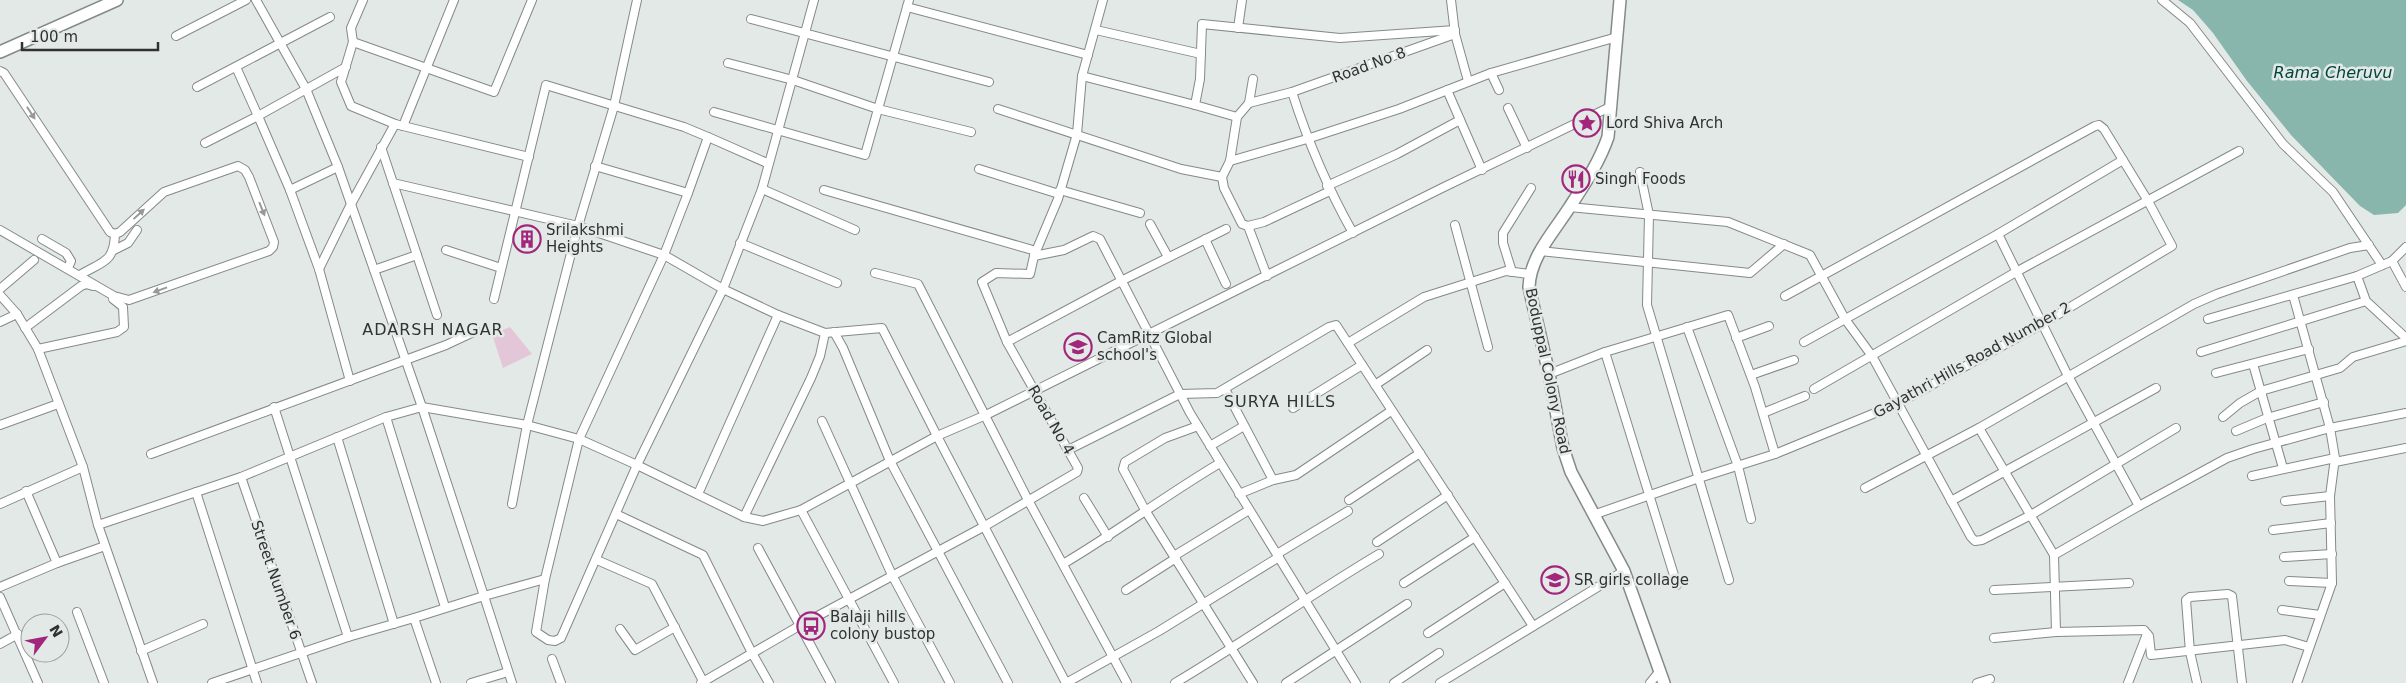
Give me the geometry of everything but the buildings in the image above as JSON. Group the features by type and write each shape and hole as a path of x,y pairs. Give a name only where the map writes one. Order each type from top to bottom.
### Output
{"street":[{"path":"0,52 117,0"},
{"path":"176,36 246,0"},
{"path":"256,0 306,89 338,167 422,407 512,683"},
{"path":"363,0 352,28 353,42 341,82 351,106 395,124 528,157"},
{"path":"403,126 454,0"},
{"path":"353,42 494,92 532,0"},
{"path":"512,504 527,425 578,226 614,106 637,0"},
{"name":"Road No 4","path":"703,683 799,626 985,526 1076,472 1078,468 1007,342 982,282 996,272 1030,274 1035,254 1060,192 1077,134 1082,76 1103,0"},
{"path":"1238,28 1242,0"},
{"path":"1451,0 1455,32 1468,81"},
{"name":"Boduppal Colony Road","path":"1620,0 1608,137 1600,158 1540,251 1529,274 1529,287 1535,320 1549,374 1563,448 1571,472 1624,571 1664,683"},
{"path":"2162,0 2190,22 2283,144 2333,192 2382,265"},
{"path":"708,137 664,256 579,439 545,580 536,632 542,637 555,641 561,638 637,465 723,289 762,189 767,163 793,80 811,1"},
{"path":"714,112 865,155 908,4 1088,55"},
{"path":"197,87 330,17"},
{"path":"751,19 989,82"},
{"path":"1195,105 1200,78 1202,24 1340,38 1455,32"},
{"path":"1096,30 1201,54"},
{"name":"Road No 8","path":"1249,103 1292,92 1455,32"},
{"path":"1230,160 1307,139 1399,109 1491,73 1617,37"},
{"path":"728,63 793,80 878,109 971,132"},
{"path":"236,67 290,190 319,269 350,381"},
{"path":"205,143 346,67"},
{"path":"0,71 4,73 105,226 115,234"},
{"path":"1491,73 1499,90"},
{"path":"1082,76 1237,117"},
{"path":"1253,79 1249,103 1237,117 1230,160 1222,177 1224,188 1242,224 1248,226 1264,222 1460,120"},
{"path":"494,299 546,85 684,127 767,163"},
{"path":"1447,90 1482,170"},
{"path":"1292,92 1307,139 1328,188 1353,232"},
{"path":"98,525 241,477 386,417 422,407 527,425 579,439 744,517 763,521 802,510 936,436 986,415 1353,232 1612,106"},
{"path":"1508,108 1527,148"},
{"path":"998,110 1181,169 1222,177"},
{"path":"319,269 351,204 395,124"},
{"path":"1785,296 1823,277 2095,126 2099,125 2104,128 2148,201"},
{"path":"381,147 437,315"},
{"path":"1814,389 2016,272 2239,151"},
{"path":"1804,342 1998,234 2123,160"},
{"path":"0,230 119,298 129,300 269,251 273,247 274,242 249,177 245,170 238,166 164,192 120,232 115,234"},
{"path":"595,166 688,193"},
{"path":"290,190 338,167"},
{"path":"979,169 1140,213"},
{"path":"1640,172 1649,215 1647,304 1655,337 1729,580"},
{"path":"393,183 578,226 664,256 723,289 778,315 825,334 882,328 936,436 1066,683 1114,657 1203,603 1348,511"},
{"path":"1512,272 1503,243 1503,233 1531,188"},
{"path":"762,189 855,230"},
{"path":"824,190 1035,254 1064,250 1093,236 1100,239 1123,280 1148,334 1198,426 1356,683"},
{"name":"Gayathri Hills Road Number 2","path":"1593,515 1775,454 1897,404 2042,324 2172,246 2148,201"},
{"path":"1569,207 1728,222 1810,255 1845,319 1872,356 1925,456 1971,538 1975,541 1982,540 2031,515 2176,428"},
{"path":"1150,224 1168,258"},
{"path":"1455,225 1488,347"},
{"path":"1248,226 1267,276"},
{"path":"1007,342 1123,280 1226,229"},
{"path":"114,250 128,243 137,230"},
{"path":"80,275 112,256 115,234"},
{"path":"1998,234 2068,376 2139,506"},
{"path":"42,239 68,256 71,261 68,268"},
{"path":"1205,239 1226,284"},
{"path":"740,243 837,283"},
{"path":"1540,251 1750,273 1784,244"},
{"path":"1866,488 1979,428 2194,304 2217,294 2350,248 2368,244"},
{"path":"2208,319 2357,276 2392,261 2406,247"},
{"path":"446,250 501,268"},
{"path":"374,270 417,255"},
{"path":"0,289 34,260"},
{"path":"2392,261 2406,287"},
{"path":"1348,344 1424,297 1471,280 1506,271 1529,274"},
{"path":"875,273 918,284 1028,500 1127,683"},
{"path":"2223,417 2240,402 2261,391 2340,368 2353,358 2406,339 2366,301 2357,276"},
{"path":"25,328 86,284 93,286 123,307 124,327 117,332 38,349"},
{"path":"0,295 17,314 38,349 83,467 98,525 153,683"},
{"path":"2293,295 2324,402 2335,460 2330,496 2332,583 2297,683"},
{"path":"2201,352 2366,301"},
{"path":"0,322 17,314"},
{"path":"698,494 778,315"},
{"path":"1549,374 1605,352 1728,315 1751,375 1775,454"},
{"path":"1068,450 1180,394 1216,393 1225,389 1333,325 1339,327 1391,411 1533,626"},
{"path":"1736,338 1769,326"},
{"path":"1688,327 1738,466 1752,519"},
{"path":"151,454 446,345 476,331"},
{"path":"834,332 843,348 890,460 1008,683"},
{"path":"744,517 812,378 825,334"},
{"path":"2216,373 2309,349"},
{"path":"1375,385 1427,350"},
{"path":"1605,352 1677,585"},
{"path":"1751,375 1794,360"},
{"path":"2253,364 2267,418 2283,468"},
{"path":"1293,408 1362,365"},
{"path":"1951,501 2156,388"},
{"path":"1225,389 1273,480"},
{"path":"1763,413 1805,396"},
{"path":"2236,431 2267,418 2324,402"},
{"path":"0,425 58,404"},
{"path":"274,407 348,637"},
{"path":"1239,494 1273,480 1296,475 1391,411"},
{"path":"2054,555 2227,458 2330,428 2406,413"},
{"path":"386,417 445,607"},
{"path":"822,421 892,575 950,683"},
{"path":"1198,426 1165,438 1122,466 1145,510 1253,683"},
{"path":"1210,446 1244,426"},
{"path":"1979,428 2054,555 2056,632"},
{"path":"337,437 394,624"},
{"path":"2252,476 2283,468 2406,448"},
{"path":"1349,500 1420,453"},
{"path":"1062,564 1108,537 1145,510 1220,463"},
{"path":"0,504 83,467"},
{"name":"Street Number 6","path":"241,477 312,683"},
{"path":"26,491 57,563"},
{"path":"196,492 257,683"},
{"path":"1377,542 1448,495"},
{"path":"2285,501 2330,496"},
{"path":"1084,498 1108,537"},
{"path":"802,510 848,601 894,683"},
{"path":"1126,590 1249,510"},
{"path":"616,514 703,555 769,683"},
{"path":"2273,530 2330,523"},
{"path":"1404,583 1475,537"},
{"path":"0,587 57,563 105,546"},
{"path":"758,548 831,683"},
{"path":"1175,683 1379,554"},
{"path":"2284,557 2332,554"},
{"path":"596,560 652,584 703,683"},
{"path":"1440,683 1624,571"},
{"path":"212,683 348,637 445,607 545,580"},
{"path":"2290,581 2332,583"},
{"path":"1994,590 2129,583"},
{"path":"1428,633 1505,584"},
{"path":"2197,683 2190,652 2186,600 2190,597 2230,594 2242,683"},
{"path":"0,599 18,634 38,683"},
{"path":"1286,683 1408,604"},
{"path":"2282,610 2320,615"},
{"path":"77,612 104,683"},
{"path":"414,618 436,683"},
{"path":"141,651 203,624"},
{"path":"620,628 635,650 675,627"},
{"path":"1994,638 2056,632 2147,632"},
{"path":"2147,632 2151,655 2284,640 2309,647"},
{"path":"2128,683 2147,632"},
{"path":"0,644 18,634"},
{"path":"1394,683 1440,653"},
{"path":"552,659 561,683"},
{"path":"471,683 508,672"},
{"path":"1650,683 1659,672"},
{"path":"1977,683 1990,679"}],"shaded area":[{"path":"510,327 532,354 503,368 492,334"}],"water":[{"name":"Rama Cheruvu","path":"2178,0 2406,0 2406,205 2398,213 2374,215 2360,206 2291,135 2247,81 2213,33 2193,10"}],"place":[{"name":"Lord Shiva Arch","path":"1587,123"},
{"name":"Singh Foods","path":"1576,179"},
{"name":"Srilakshmi Heights","path":"527,239"},
{"name":"CamRitz Global school's","path":"1078,347"},
{"name":"SR girls collage","path":"1555,580"},
{"name":"Balaji hills colony bustop","path":"811,626"}],"district":[{"name":"ADARSH NAGAR","path":"433,329"},
{"name":"SURYA HILLS","path":"1280,401"}]}
